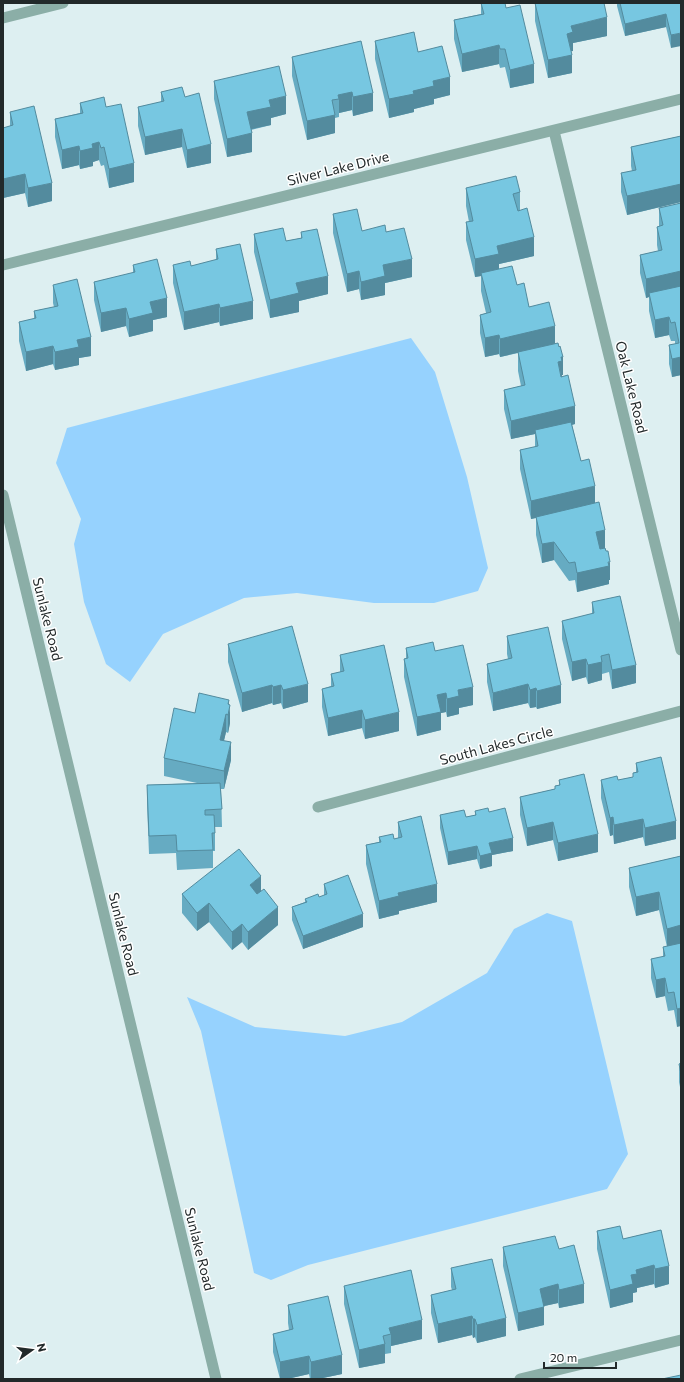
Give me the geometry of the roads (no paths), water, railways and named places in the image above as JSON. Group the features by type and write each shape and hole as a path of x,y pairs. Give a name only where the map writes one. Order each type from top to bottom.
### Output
{"street":[{"path":"3,18 63,3"},
{"name":"Silver Lake Drive","path":"3,266 681,99"},
{"name":"Oak Lake Road","path":"554,130 681,650"},
{"name":"Sunlake Road","path":"3,495 216,1379"},
{"name":"South Lakes Circle","path":"318,807 681,711"},
{"path":"520,1379 681,1340"}],"water":[{"path":"411,338 435,372 467,477 488,568 478,591 434,603 374,603 297,593 244,598 163,634 130,682 106,664 84,602 74,544 81,519 56,463 67,428"},
{"path":"547,913 572,921 628,1154 607,1189 308,1265 271,1280 254,1273 201,1031 187,997 255,1027 345,1036 402,1022 487,973 514,929"}]}
